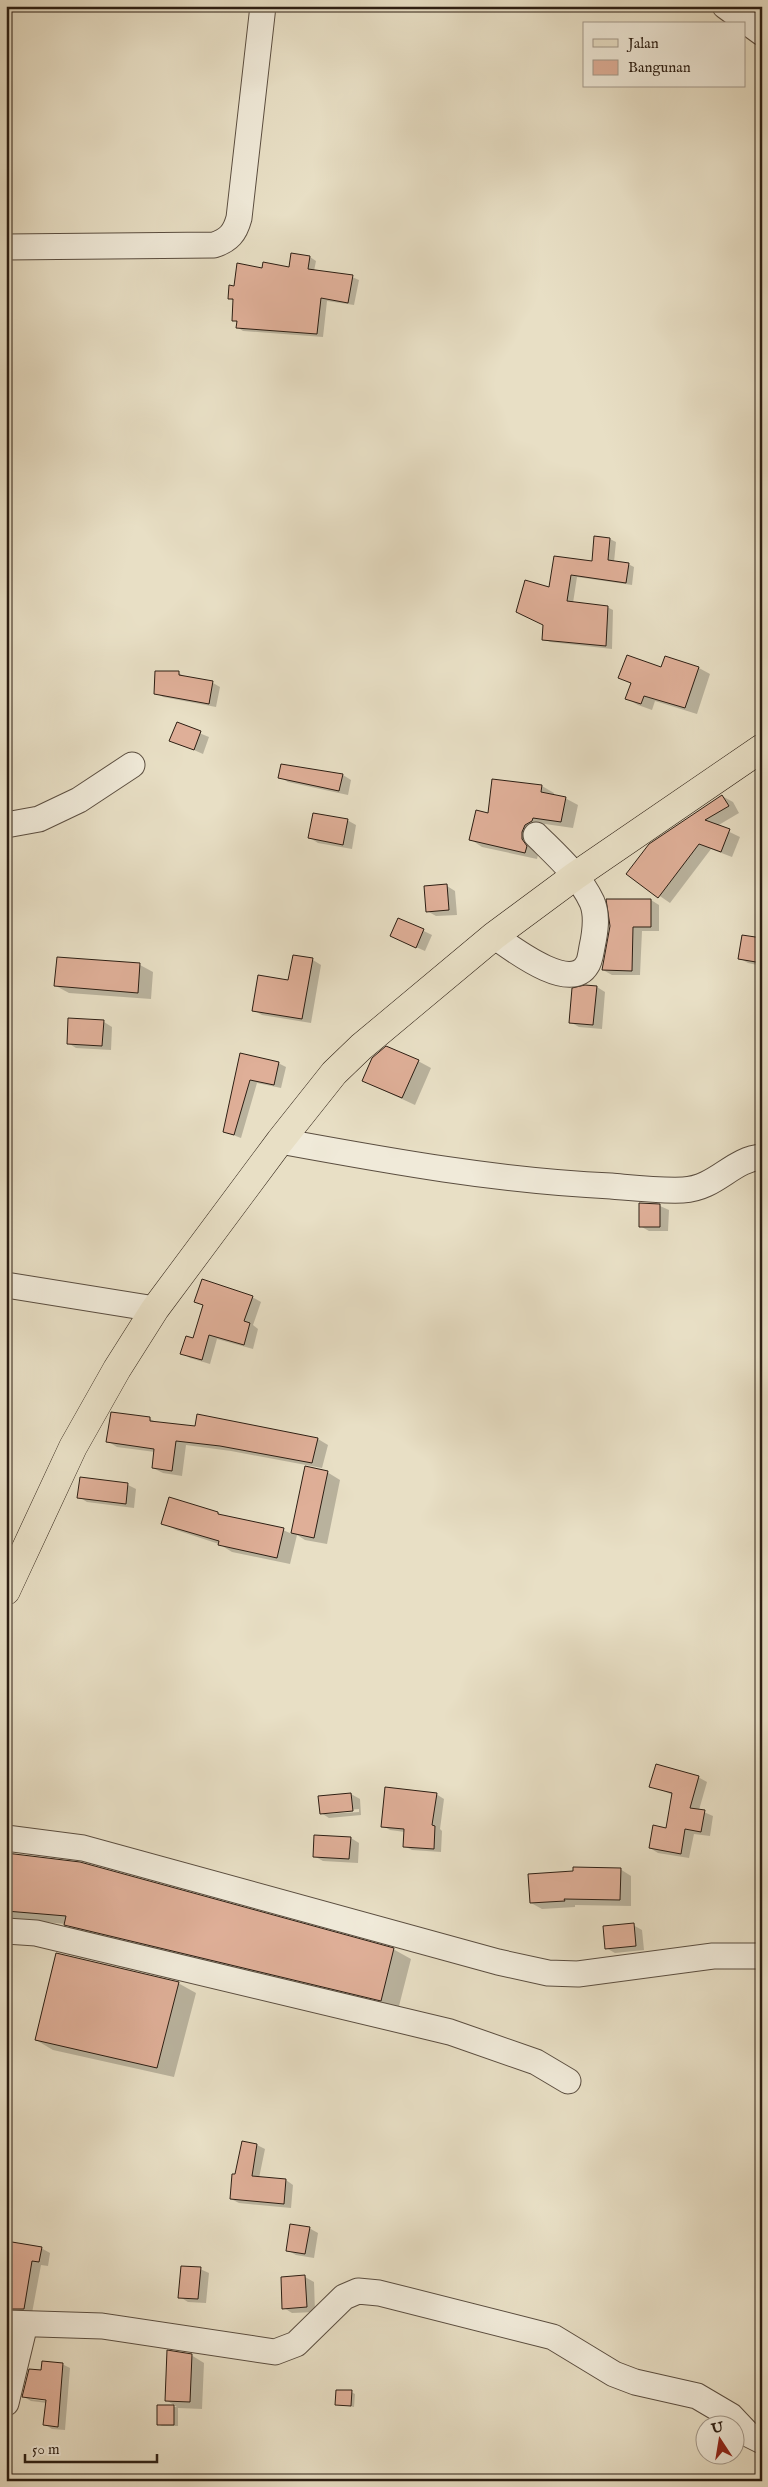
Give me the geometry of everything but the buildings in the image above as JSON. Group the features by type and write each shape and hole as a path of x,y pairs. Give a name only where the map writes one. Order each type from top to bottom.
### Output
{"main road":[{"path":"6,1591 73,1447 117,1369 155,1308 280,1141 334,1073 361,1047 494,936 575,876 762,748"}],"street":[{"path":"6,247 214,245 232,235 239,218 263,6"},
{"path":"725,6 762,33"},
{"path":"6,825 39,819 79,800 132,765"},
{"path":"494,936 540,967 573,974 581,972 587,965 596,924 592,903 575,876 536,835"},
{"path":"280,1141 395,1162 559,1184 683,1190 704,1186 723,1176 739,1163 753,1157 762,1157"},
{"path":"6,1286 155,1308"},
{"path":"6,1838 83,1848 498,1962 548,1973 578,1974 713,1956 762,1956"},
{"path":"6,1931 36,1933 450,2032 536,2062 568,2080"},
{"path":"6,2403 16,2324 102,2326 275,2352 296,2344 344,2297 358,2291 379,2293 553,2337 614,2374 635,2382 697,2396 731,2416 748,2434 762,2441"}]}
